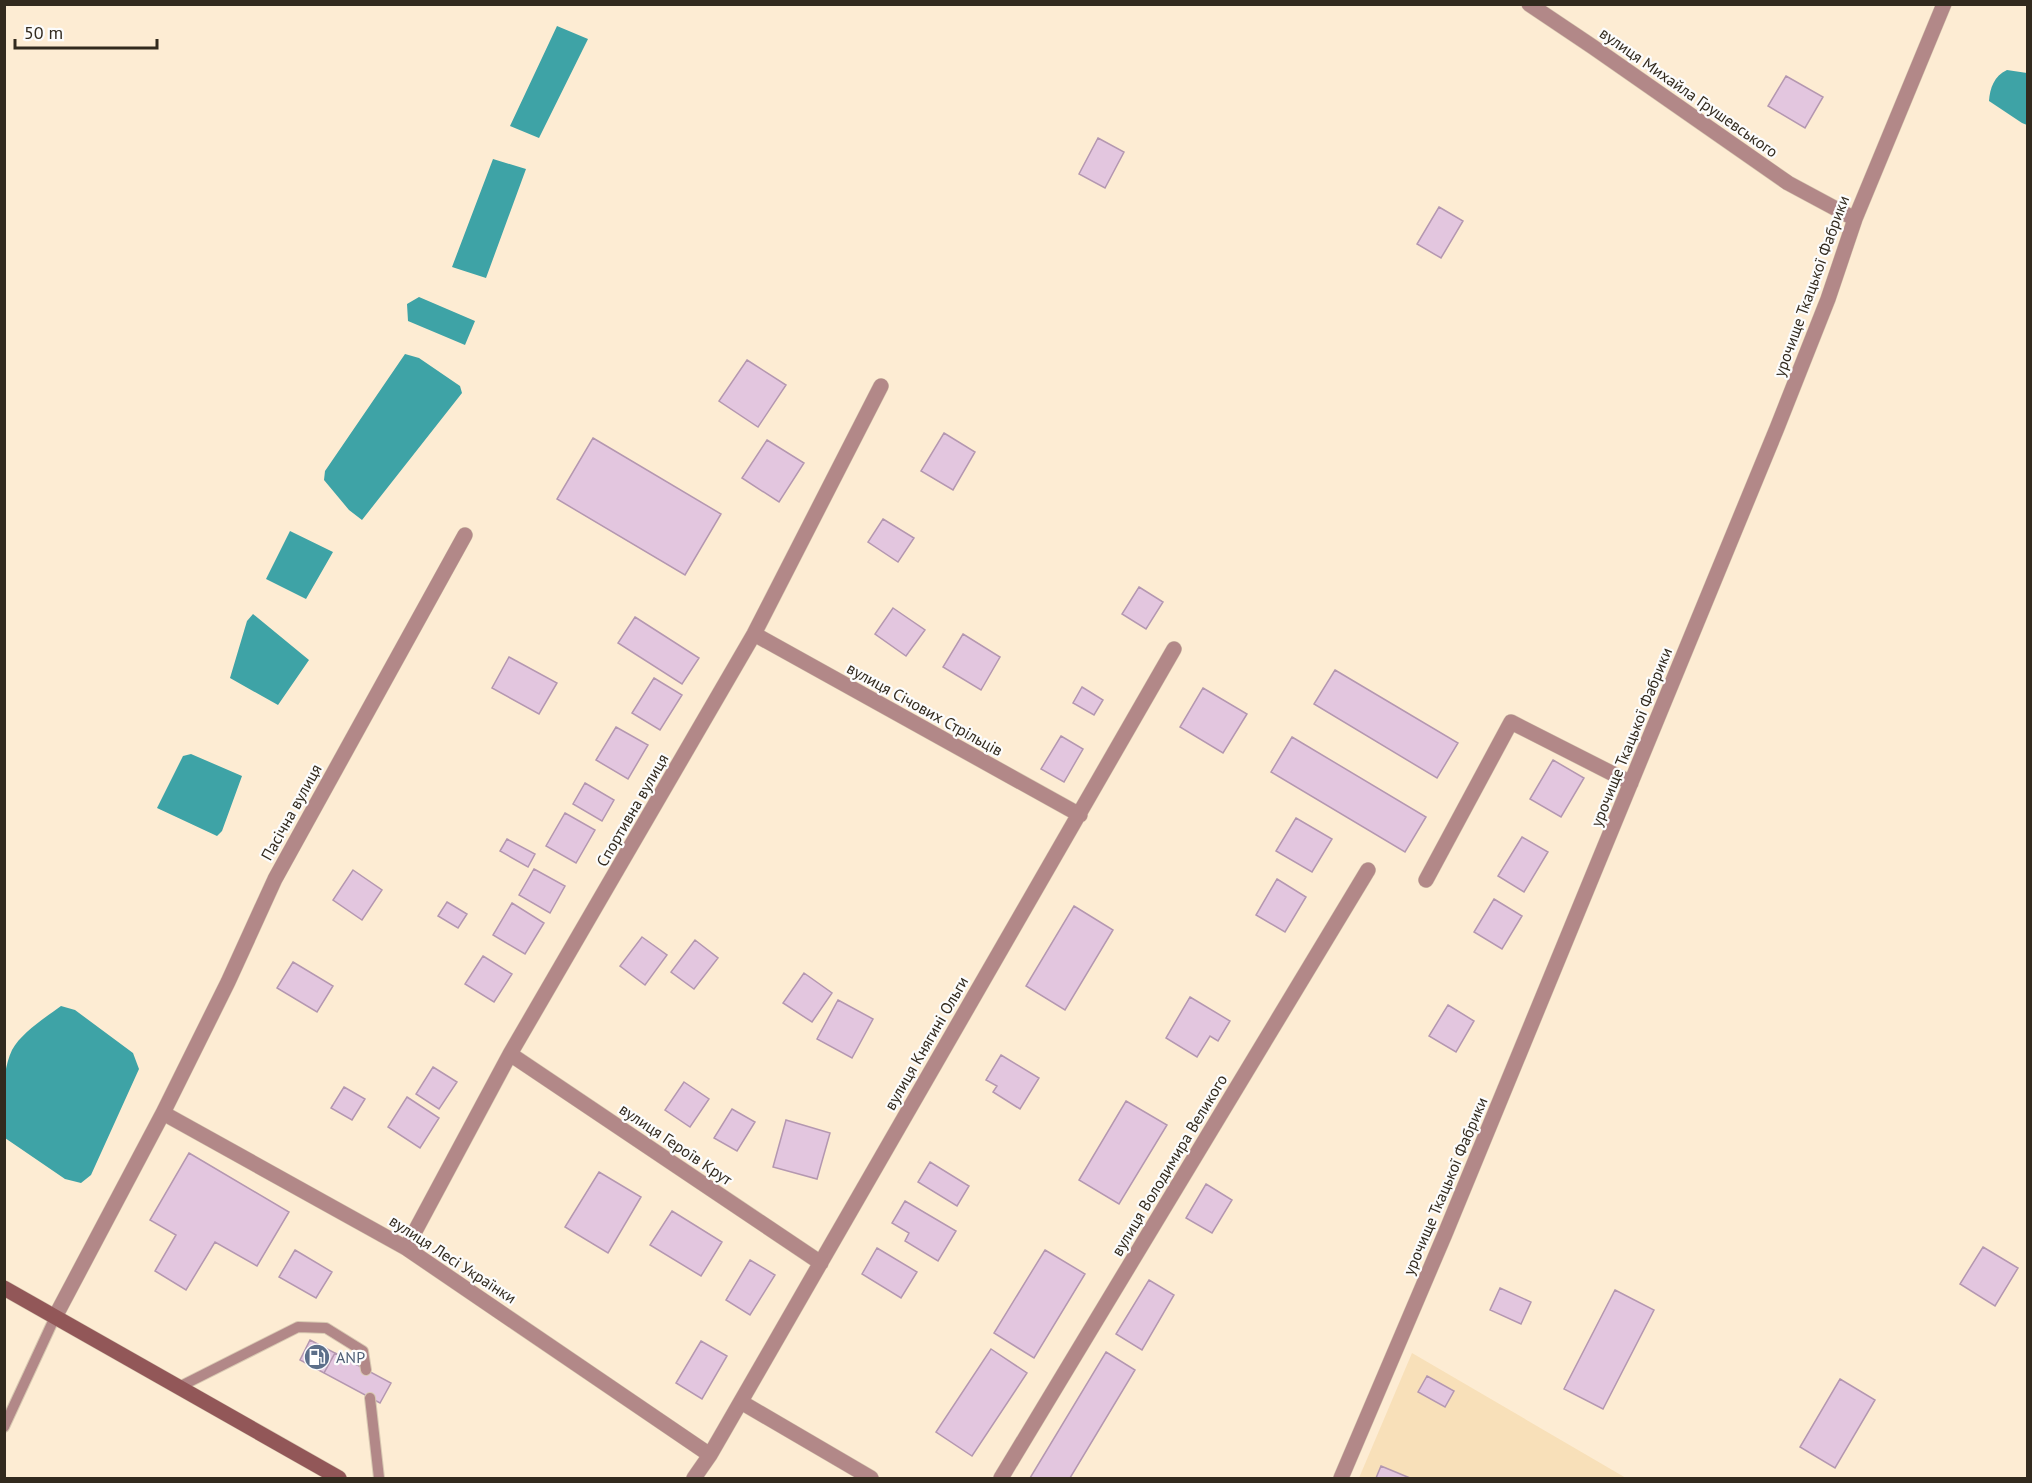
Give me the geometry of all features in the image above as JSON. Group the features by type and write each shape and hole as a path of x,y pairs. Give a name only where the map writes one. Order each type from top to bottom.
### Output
{"main road":[{"path":"4,1288 339,1479"}],"street":[{"name":"вулиця Михайла Грушевського","path":"1529,4 1593,46 1788,183 1855,219"},
{"name":"урочище Ткацької Фабрики","path":"1341,1479 1450,1223 1631,783 1819,320 1855,219 1944,4"},
{"name":"Спортивна вулиця","path":"406,1248 510,1054 754,634 881,386"},
{"name":"Пасічна вулиця","path":"55,1317 163,1113 228,982 275,879 465,535"},
{"name":"вулиця Січових Стрільців","path":"754,634 1080,815"},
{"name":"вулиця Княгині Ольги","path":"694,1479 741,1402 1174,649"},
{"path":"1426,880 1511,722 1631,783"},
{"name":"вулиця Володимира Великого","path":"1001,1479 1368,870"},
{"name":"вулиця Героїв Крут","path":"510,1054 821,1263"},
{"name":"вулиця Лесі Українки","path":"163,1113 406,1248 710,1455"},
{"path":"741,1402 871,1479"}],"lane":[{"path":"4,1428 55,1317"},
{"path":"179,1387 298,1327 326,1328 363,1351 366,1370"},
{"path":"370,1398 379,1479"}],"shaded area":[{"path":"1412,1353 1626,1478 1359,1478"}],"water":[{"path":"557,26 588,39 539,138 510,126"},
{"path":"2007,70 2027,73 2027,125 1989,101 1994,83"},
{"path":"493,159 526,169 486,278 452,267"},
{"path":"419,297 475,321 465,345 408,321 407,304"},
{"path":"405,354 419,358 460,386 462,393 362,520 349,510 324,480 325,471"},
{"path":"290,531 333,552 306,599 266,579"},
{"path":"253,614 309,660 278,705 230,678 247,621"},
{"path":"191,754 242,776 222,831 217,836 157,808 183,756"},
{"path":"61,1006 75,1010 133,1053 139,1069 91,1175 81,1183 65,1179 5,1138 4,1082 12,1050 41,1020"}],"building":[{"path":"1786,76 1823,97 1805,128 1768,106"},
{"path":"1098,138 1124,152 1105,188 1079,174"},
{"path":"1439,207 1463,221 1441,258 1417,244"},
{"path":"747,360 786,385 758,427 719,401"},
{"path":"944,433 975,452 953,490 921,471"},
{"path":"593,438 721,514 685,575 557,499"},
{"path":"767,440 804,463 779,502 742,478"},
{"path":"883,519 914,538 898,562 868,542"},
{"path":"1139,587 1163,602 1146,629 1122,614"},
{"path":"893,608 925,630 906,656 875,634"},
{"path":"635,617 699,658 682,684 618,643"},
{"path":"963,634 1000,657 981,690 943,667"},
{"path":"509,657 557,683 539,714 492,688"},
{"path":"1335,670 1458,743 1437,778 1314,704"},
{"path":"654,678 682,695 660,730 632,713"},
{"path":"1082,687 1103,700 1094,715 1073,703"},
{"path":"1203,688 1247,714 1223,753 1180,727"},
{"path":"616,727 648,745 628,779 596,760"},
{"path":"1061,736 1083,749 1064,782 1041,769"},
{"path":"1292,737 1426,817 1405,852 1271,772"},
{"path":"1553,760 1584,778 1561,817 1530,799"},
{"path":"585,783 614,800 602,821 573,804"},
{"path":"565,813 595,830 576,863 546,846"},
{"path":"1296,818 1332,839 1312,872 1276,851"},
{"path":"1522,837 1548,852 1524,892 1498,876"},
{"path":"507,839 535,854 528,867 500,851"},
{"path":"534,869 565,886 550,913 519,895"},
{"path":"353,870 382,890 362,920 333,900"},
{"path":"1277,879 1306,897 1285,932 1256,915"},
{"path":"1494,899 1522,916 1502,949 1474,932"},
{"path":"447,902 467,914 458,928 438,916"},
{"path":"512,903 544,923 525,954 493,935"},
{"path":"1074,906 1113,930 1065,1010 1026,986"},
{"path":"642,937 667,955 645,985 620,966"},
{"path":"695,940 718,958 694,989 671,972"},
{"path":"483,956 512,974 494,1002 465,984"},
{"path":"293,962 333,986 317,1012 277,988"},
{"path":"804,973 832,993 812,1022 783,1003"},
{"path":"1190,997 1230,1021 1218,1041 1210,1036 1197,1057 1166,1038"},
{"path":"838,1000 873,1019 852,1058 817,1039"},
{"path":"1448,1005 1474,1021 1456,1052 1429,1036"},
{"path":"1001,1055 1039,1078 1020,1109 993,1092 997,1086 986,1080"},
{"path":"433,1067 457,1082 439,1109 416,1094"},
{"path":"684,1082 709,1099 690,1127 665,1110"},
{"path":"344,1087 365,1099 352,1120 331,1108"},
{"path":"407,1097 439,1118 420,1148 388,1127"},
{"path":"1126,1101 1167,1125 1119,1204 1079,1180"},
{"path":"732,1109 755,1122 737,1151 714,1138"},
{"path":"786,1120 830,1133 817,1179 773,1167"},
{"path":"189,1153 289,1212 257,1266 215,1242 186,1290 155,1271 176,1235 150,1220"},
{"path":"930,1162 969,1186 957,1206 918,1182"},
{"path":"599,1172 641,1197 608,1253 565,1227"},
{"path":"1206,1184 1232,1200 1212,1233 1186,1218"},
{"path":"905,1201 956,1231 938,1261 905,1241 909,1233 892,1223"},
{"path":"672,1211 722,1242 701,1276 650,1245"},
{"path":"1983,1247 2018,1268 1995,1306 1960,1284"},
{"path":"877,1248 917,1272 901,1298 862,1274"},
{"path":"295,1250 332,1272 316,1298 279,1277"},
{"path":"1045,1250 1085,1274 1034,1358 994,1333"},
{"path":"750,1260 775,1275 750,1315 726,1300"},
{"path":"1149,1280 1174,1295 1142,1350 1116,1334"},
{"path":"1500,1288 1531,1302 1521,1324 1490,1310"},
{"path":"1615,1290 1654,1310 1603,1409 1564,1389"},
{"name":"ANP","path":"310,1340 335,1353 324,1373 300,1360"},
{"path":"701,1341 727,1356 702,1399 676,1383"},
{"path":"991,1349 1027,1373 972,1456 936,1432"},
{"path":"1106,1352 1135,1370 1070,1478 1030,1478"},
{"path":"335,1353 391,1383 380,1403 324,1373"},
{"path":"1427,1376 1454,1391 1445,1407 1418,1392"},
{"path":"1840,1379 1875,1400 1835,1468 1800,1447"},
{"path":"1381,1466 1410,1478 1376,1478"}],"place":[{"name":"ANP","path":"317,1357"}]}
